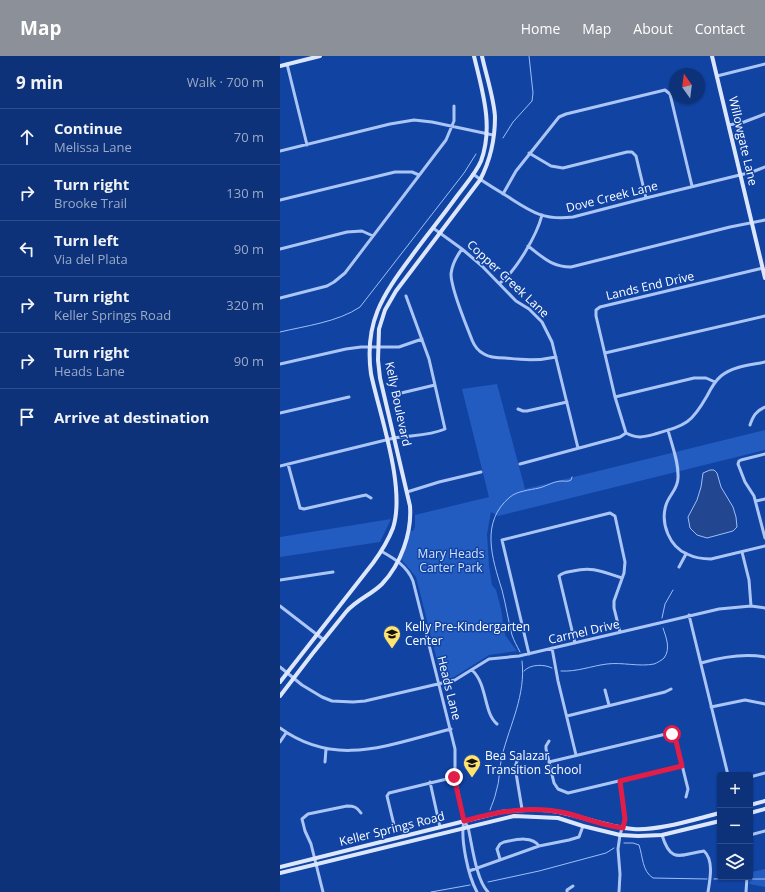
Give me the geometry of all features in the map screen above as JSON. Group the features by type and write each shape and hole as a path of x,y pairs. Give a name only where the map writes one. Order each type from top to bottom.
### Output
{"main road":[{"path":"280,66 320,56"},
{"name":"Kelly Boulevard","path":"280,682 382,551 393,528 397,507 396,485 371,374 370,347 376,314 385,292 473,174 480,161 486,134 487,116 474,56"},
{"name":"Kelly Boulevard","path":"280,696 347,611 382,584 398,561 406,541 411,523 410,506 379,372 377,347 379,329 390,300 480,180 488,161 495,116 482,56"},
{"name":"Willowgate Lane","path":"712,56 765,278"},
{"path":"753,804 765,801"},
{"name":"Keller Springs Road","path":"280,867 501,812 522,809 558,812 603,824 634,829 661,827 717,814"},
{"path":"753,812 765,809"},
{"name":"Keller Springs Road","path":"280,873 514,816 558,818 620,835 638,836 662,835 717,822"},
{"path":"388,840 390,846"}],"street":[{"path":"287,64 307,145"},
{"path":"717,76 765,64"},
{"path":"503,194 511,178 529,153 559,117 665,90 670,94 692,186"},
{"path":"280,298 322,288 345,274 446,140 455,116 454,106"},
{"path":"729,125 744,122 765,114"},
{"path":"280,151 403,122 424,121 493,135"},
{"path":"529,153 551,166 563,168 626,152 632,152 636,156 646,198"},
{"name":"Dove Creek Lane","path":"473,174 527,210 552,218 573,217 765,168"},
{"path":"280,200 395,172 412,172 419,175"},
{"path":"500,283 510,274 528,246 538,229 542,216"},
{"path":"528,246 554,265 571,267 765,220"},
{"name":"Copper Creek Lane","path":"433,228 462,249 500,283 516,301 529,309 542,322 550,335 578,448"},
{"path":"280,249 347,232 362,231 373,236"},
{"path":"462,249 455,258 452,266 452,282 475,347 483,354 493,357 527,360 556,357"},
{"name":"Lands End Drive","path":"626,434 615,397 596,316 596,310 600,307 763,268"},
{"path":"280,466 395,438 445,429 429,359 406,296"},
{"path":"605,352 765,316"},
{"path":"280,364 346,349 399,347 422,339"},
{"path":"520,464 620,437 626,434 634,437 642,437 684,425 691,420 715,382 722,375 729,371 765,362"},
{"path":"615,397 694,378 706,378 715,382"},
{"path":"397,394 435,385"},
{"path":"280,413 349,397"},
{"path":"518,409 527,411 566,402"},
{"path":"750,425 754,415 765,407"},
{"path":"668,430 678,465 677,487 666,506 665,525 672,542 686,554 704,559 711,559 765,546"},
{"path":"765,454 741,460 738,464 742,475 752,491 765,538"},
{"path":"288,464 300,508 304,509 366,495 371,498"},
{"path":"407,492 439,482 481,472"},
{"path":"756,502 765,499"},
{"path":"529,654 502,540 587,518 613,514 615,516 625,562 624,573 614,601 614,608 620,632"},
{"name":"Heads Lane","path":"382,551 398,561 410,572 413,580 455,749 454,777 464,821"},
{"path":"742,552 749,580 751,606"},
{"path":"679,567 686,554"},
{"path":"575,643 559,576 562,573 585,568 593,568 622,578"},
{"path":"280,580 333,572"},
{"path":"280,606 324,641"},
{"name":"Carmel Drive","path":"280,667 311,692 332,701 365,701 456,680 489,658 529,654 719,609 751,606 765,608"},
{"path":"689,615 727,772"},
{"path":"552,648 558,681 576,754"},
{"path":"700,663 738,655 765,657"},
{"path":"472,670 481,681 490,716 497,724"},
{"path":"567,716 665,692 670,689"},
{"path":"605,690 609,705"},
{"path":"711,707 745,700 765,704"},
{"path":"280,728 303,742 326,749 339,751 369,750 450,730"},
{"path":"280,742 286,733"},
{"path":"549,762 576,754 668,734 675,737 688,788 686,797"},
{"path":"549,742 546,746 554,782 558,789 563,792 573,792 682,766"},
{"path":"325,762 326,749"},
{"path":"519,756 515,767 522,809"},
{"path":"753,776 765,773"},
{"path":"394,825 387,796 389,793 454,777"},
{"path":"619,892 620,874 618,850 620,835 625,819 620,781"},
{"path":"430,782 440,827"},
{"path":"323,892 311,844 302,819 308,814 348,806 358,808 361,813"},
{"path":"464,821 468,827 477,868 482,883 488,892"},
{"path":"464,821 462,829 469,871 473,885 477,892"},
{"path":"469,871 539,846 579,837 583,826"},
{"path":"753,834 765,831"},
{"path":"662,835 665,846 675,855 704,851 706,853 710,869 708,892"},
{"path":"500,859 497,849 500,844 504,842 528,839 533,840 539,846"},
{"path":"746,892 747,880"},
{"path":"567,892 567,890 573,886"}],"green space":[{"name":"Mary Heads Carter Park","path":"497,384 525,489 765,430 765,450 498,516 491,512 487,534 492,585 496,590 501,609 505,635 517,651 489,655 454,677 442,680 416,577 401,559 410,531 413,531 415,527 415,515 489,497 462,389"},
{"path":"391,519 380,542 280,557 280,537"},
{"path":"765,869 765,887 749,884 750,880 753,880 753,872"}],"shaded area":[{"path":"714,470 717,473 721,487 733,507 737,527 733,531 707,538 697,535 690,528 688,517 697,500 703,473"}],"waterway":[{"path":"503,138 513,122 532,101 533,93 529,56"},
{"path":"280,332 332,320 360,307 464,173 476,154"},
{"path":"520,652 512,635 492,553 492,529 495,518 501,507 513,495 556,482 569,481 572,477"},
{"path":"662,618 665,604 673,590"},
{"path":"561,671 578,670 607,664 655,664 664,658 668,647 663,628"},
{"path":"490,810 497,788 505,744 520,698 523,674 522,661"},
{"path":"524,671 537,665 552,668"},
{"path":"624,843 639,845 645,868 649,875 653,878 707,879"},
{"path":"488,882 539,871 606,853 614,848"},
{"path":"753,879 765,879"},
{"path":"431,892 470,885"}],"place":[{"name":"Kelly Pre-Kindergarten Center","path":"392,649"},
{"name":"Bea Salazar Transition School","path":"472,778"}],"route":[{"path":"454,777 464,821 501,812 536,809 569,814 614,827 623,828 625,809 620,781 682,766 675,737 672,734"}]}
